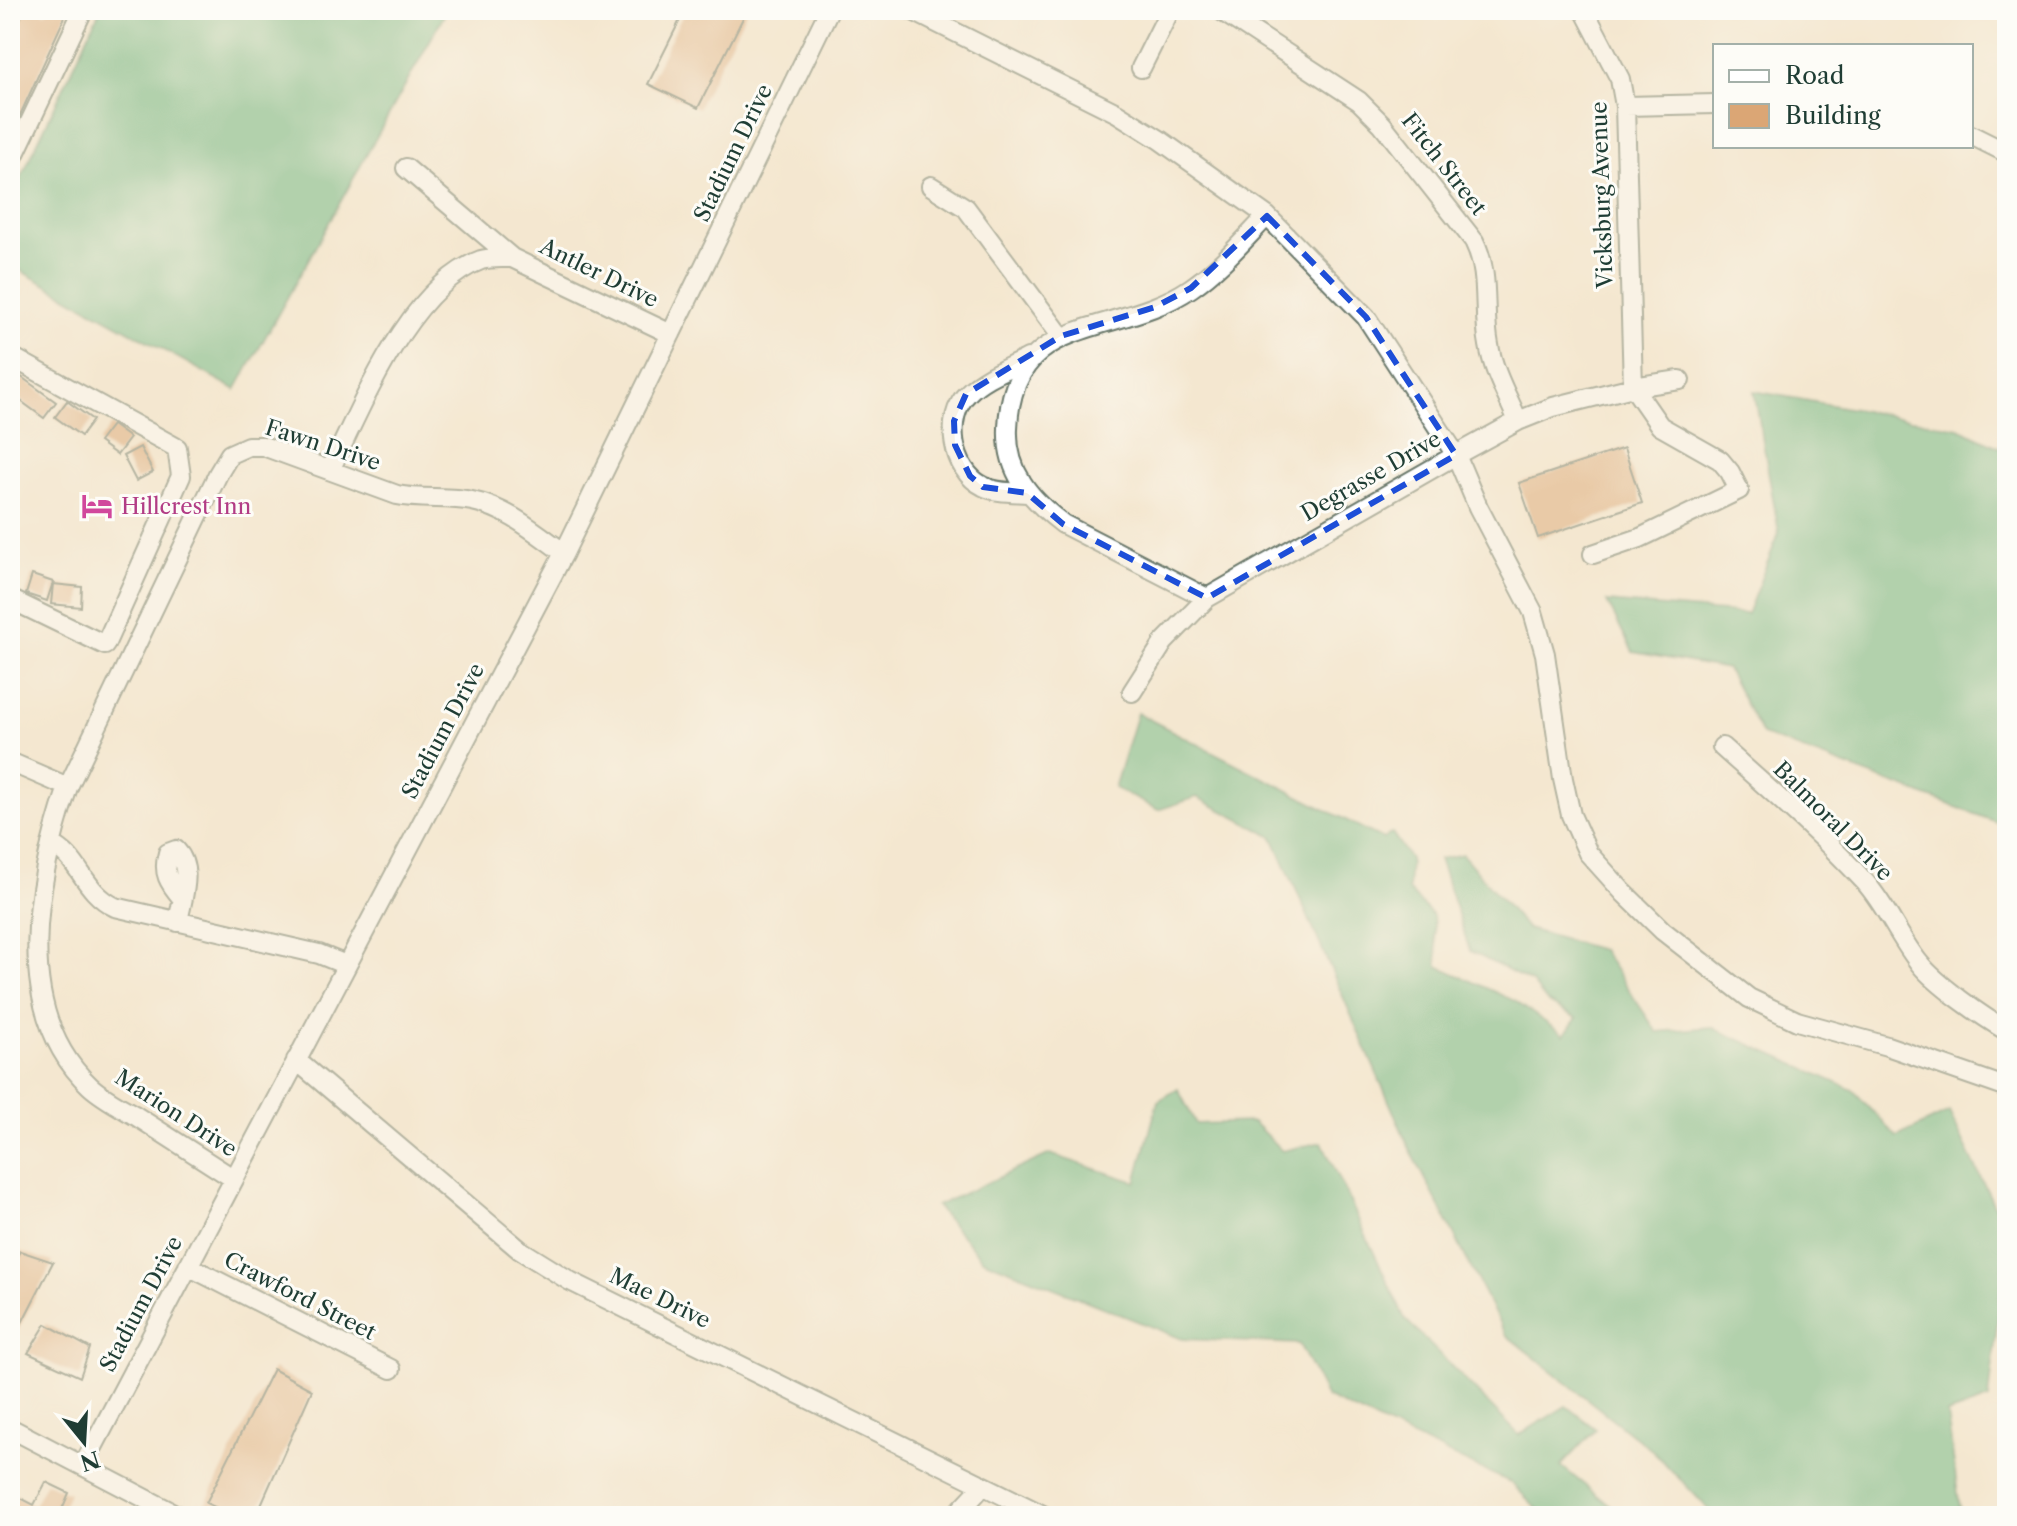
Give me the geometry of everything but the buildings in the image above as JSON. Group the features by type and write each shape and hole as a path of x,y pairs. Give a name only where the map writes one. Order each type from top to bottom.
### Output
{"street":[{"path":"10,164 83,10"},
{"name":"Stadium Drive","path":"83,1466 564,553 829,10"},
{"path":"911,10 1117,113 1170,147 1267,216 1366,317 1456,455 1478,507 1533,612 1555,712 1571,815 1588,853 1624,893 1663,931 1749,998 1797,1021 2005,1082"},
{"path":"1141,68 1170,10"},
{"name":"Fitch Street","path":"1220,10 1359,101 1382,124 1474,241 1486,275 1485,325 1490,351 1518,421"},
{"name":"Vicksburg Avenue","path":"1584,10 1620,79 1625,106 1633,387"},
{"path":"1625,106 1713,104"},
{"path":"1973,136 2007,153"},
{"path":"406,168 512,258"},
{"path":"931,186 966,208 1061,336"},
{"path":"1027,493 983,487 961,463 955,445 954,421 966,394 990,377 1033,356 1061,336 1155,307 1191,288 1223,261 1267,216"},
{"name":"Antler Drive","path":"330,470 391,349 440,285 484,259 512,258 671,334"},
{"path":"10,356 177,448 181,476 105,645 10,599"},
{"path":"1033,356 1018,376 1009,402 1008,436 1016,471 1027,493 1063,524 1207,598"},
{"name":"Degrasse Drive","path":"1132,692 1164,642 1207,598 1456,455 1518,421 1592,396 1680,380"},
{"path":"1593,554 1640,538 1739,490 1720,460 1660,426 1633,387"},
{"name":"Fawn Drive","path":"68,787 200,507 230,454 248,446 263,446 397,495 419,499 470,500 503,511 564,553"},
{"name":"Balmoral Drive","path":"1722,747 1831,847 1867,885 1888,912 1920,965 1937,981 2007,1031"},
{"path":"10,762 68,787"},
{"name":"Marion Drive","path":"68,787 51,844 40,911 37,956 42,1001 56,1036 91,1087 234,1179"},
{"path":"51,844 61,848 101,900 115,907 319,954 346,965"},
{"path":"178,922 182,898"},
{"name":"Mae Drive","path":"296,1060 536,1261 570,1281 1045,1516"},
{"name":"Crawford Street","path":"188,1266 391,1369"},
{"path":"10,1428 179,1516"},
{"path":"955,1516 983,1486"}],"highlighted area":[{"path":"1267,216 1366,317 1456,455 1207,598 1063,524 1027,493 983,487 970,476 955,445 954,421 966,394 1061,336 1155,307 1191,288"}],"green space":[{"path":"100,10 447,10 236,390 10,265 10,201"},
{"path":"1754,391 1959,428 2007,451 2007,826 1762,735 1727,669 1633,652 1607,602 1747,614 1779,533"},
{"path":"1137,713 1383,839 1392,833 1410,859 1408,890 1433,916 1438,966 1515,1001 1564,1035 1577,1018 1548,1003 1532,983 1470,951 1439,859 1462,854 1527,929 1602,950 1657,1032 1711,1027 1853,1090 1897,1137 1949,1112 2007,1232 1989,1399 1947,1414 1960,1508 1931,1516 1715,1516 1653,1451 1505,1334 1409,1147 1273,837 1197,797 1158,810 1114,788"},
{"path":"1178,1089 1196,1124 1253,1122 1282,1151 1322,1142 1405,1319 1519,1435 1566,1406 1596,1429 1561,1466 1623,1516 1545,1516 1510,1482 1327,1398 1299,1344 1182,1339 982,1259 936,1206 1050,1154 1136,1182 1158,1101"}],"place":[{"name":"Hillcrest Inn","path":"97,506"}]}
